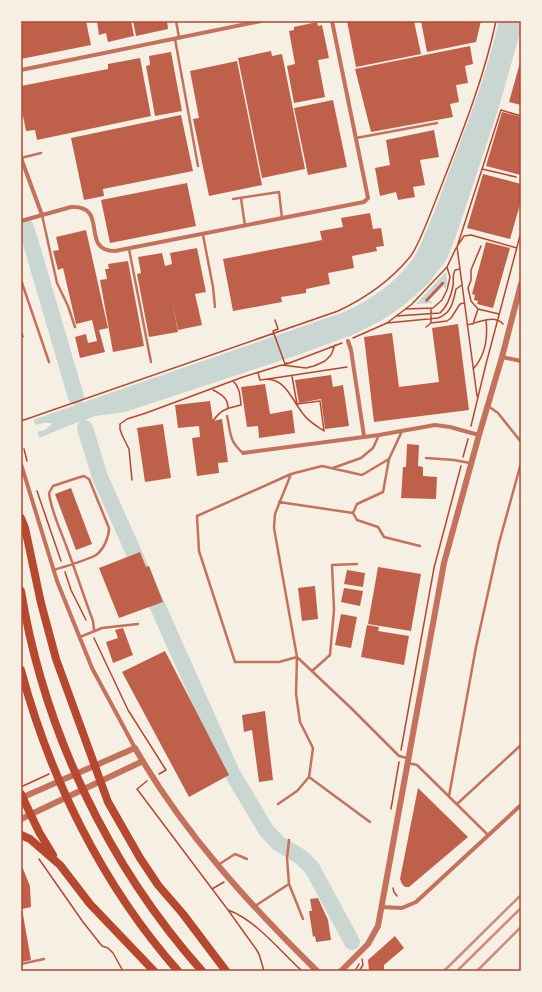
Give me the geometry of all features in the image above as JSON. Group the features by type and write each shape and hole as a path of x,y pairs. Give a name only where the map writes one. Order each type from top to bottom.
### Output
{"highway":[{"path":"21,518 25,528 41,603 56,659 108,802 140,858 158,885 183,914 226,971"},
{"path":"21,591 31,640 53,718 86,798 112,846 146,900 183,950 202,971"},
{"path":"21,670 41,736 55,771 80,825 97,856 130,909 178,971"},
{"path":"21,796 39,832 60,865 90,904 154,971"},
{"path":"21,835 30,838 60,865"}],"street":[{"path":"21,70 261,21"},
{"path":"21,221 71,207 84,208 92,217 98,244 102,249 115,252 364,202 368,198 332,21"},
{"path":"21,158 42,215"},
{"path":"341,971 372,939 378,926 444,563 478,435 502,357 521,284"},
{"path":"348,341 354,366 364,436"},
{"path":"502,357 521,361"},
{"path":"244,453 443,425 478,435"},
{"path":"21,464 53,570 79,637 92,668 135,748 201,846 254,907 317,971"},
{"path":"21,796 32,793 135,748"},
{"path":"21,819 143,761"},
{"path":"381,907 402,908 416,902 521,805"}],"lane":[{"path":"176,21 177,38 198,166"},
{"path":"356,138 437,123"},
{"path":"21,158 41,153"},
{"path":"234,199 278,192 282,219"},
{"path":"240,198 245,226"},
{"path":"42,215 57,283 68,306 74,327"},
{"path":"203,235 213,287 215,307"},
{"path":"129,249 150,362"},
{"path":"21,280 49,362"},
{"path":"487,406 498,413 521,442"},
{"path":"227,416 234,445 244,453"},
{"path":"352,513 357,504 383,492 389,459 402,430"},
{"path":"333,468 361,458 374,448 379,434"},
{"path":"426,458 454,460 471,464"},
{"path":"298,657 278,662 235,662 198,551 197,516 291,474 322,466 362,474 389,459"},
{"path":"449,796 476,647 499,543 521,463"},
{"path":"278,804 297,791 309,777 312,748 300,722 296,694 298,657 276,539 275,514 291,474"},
{"path":"53,570 72,564 96,555 109,534 109,528 89,479 84,476 54,486 49,493 49,498 72,564 93,621 94,630"},
{"path":"279,502 352,513 357,520 378,527 384,537 420,546"},
{"path":"312,671 330,655 334,610 332,565 357,564"},
{"path":"79,637 102,628 138,624"},
{"path":"298,657 399,756 417,765 488,836"},
{"path":"457,804 521,745"},
{"path":"309,777 370,822"},
{"path":"289,840 289,884 303,919"},
{"path":"218,866 235,854 247,859"},
{"path":"254,907 289,884"},
{"path":"21,964 44,959"}],"path":[{"path":"21,421 338,311 359,302 385,283 411,256 423,230 477,89 491,46 496,21"},
{"path":"478,398 457,247 500,110 521,116"},
{"path":"482,169 516,177"},
{"path":"472,421 521,232"},
{"path":"132,480 129,449 120,429 120,424 127,419 335,346 387,323 412,304 447,267 464,236 471,234 517,248"},
{"path":"481,246 471,270 471,280 468,288 471,301 478,309 500,314"},
{"path":"406,309 431,308 442,300 447,290 450,277 447,267"},
{"path":"396,316 440,313 447,304 453,285 452,275 455,270 460,269"},
{"path":"387,323 438,318 448,313 452,305 456,289 462,285"},
{"path":"462,289 468,288"},
{"path":"426,327 431,323 447,321 451,318 460,304 464,302"},
{"path":"431,308 431,323"},
{"path":"473,324 478,309"},
{"path":"467,325 494,319 503,324"},
{"path":"275,320 278,329 272,331 285,364 290,362 292,367"},
{"path":"473,369 484,352 488,335 486,320"},
{"path":"282,365 306,368 320,364 331,355 335,346"},
{"path":"258,373 260,380 354,366"},
{"path":"292,375 297,404"},
{"path":"266,379 278,383 286,388 305,417 324,431 320,401 297,404"},
{"path":"213,421 218,413 228,408 241,405 239,389 233,381"},
{"path":"212,389 222,394 228,403 227,416"},
{"path":"464,452 467,443"},
{"path":"401,750 434,568 460,471"},
{"path":"48,525 52,524"},
{"path":"145,783 138,789 259,954 264,971"},
{"path":"21,786 28,784"},
{"path":"36,854 82,922 102,946 108,948 113,953 123,971"},
{"path":"212,889 229,879"},
{"path":"393,882 394,892 397,896"},
{"path":"228,910 236,913 262,933 302,971"},
{"path":"360,971 364,965 361,958"},
{"path":"355,971 360,960"}],"shaded area":[{"path":"499,21 521,21 521,29 499,107 457,233 447,259 428,284 403,306 382,320 355,334 295,356 125,412 95,416 39,438 37,432 45,430 52,424 51,423 43,423 21,429 21,424 344,312 364,302 382,290 406,268 413,259 431,220 475,103"},
{"path":"446,272 446,289 443,286 429,300 433,303 416,304"}],"pier":[{"path":"33,418 36,427 21,431 21,422"},
{"path":"37,430 40,440 21,446 21,435"}],"building":[{"path":"21,21 86,21 91,45 21,59"},
{"path":"97,21 131,21 134,36 108,42 106,33 99,35"},
{"path":"133,21 167,21 168,29 136,36"},
{"path":"347,21 414,21 421,54 356,67"},
{"path":"421,21 481,21 476,42 427,52"},
{"path":"317,22 318,26 322,25 329,58 318,60 325,97 294,103 287,66 295,64 289,31 294,30 294,27"},
{"path":"470,46 473,64 465,66 468,83 456,85 459,102 450,104 453,117 371,132 355,69"},
{"path":"271,51 272,56 282,54 305,169 262,178 238,58"},
{"path":"171,52 182,111 155,116 146,66 150,65 149,56"},
{"path":"140,58 151,116 37,140 35,130 26,131 21,106 21,86 108,69 108,64"},
{"path":"521,59 521,105 509,102"},
{"path":"237,61 262,185 209,196 193,119 199,118 190,71"},
{"path":"333,100 347,167 308,175 294,108"},
{"path":"502,112 521,117 521,175 486,166"},
{"path":"181,115 193,171 103,189 104,196 84,200 71,138"},
{"path":"434,130 439,157 420,160 425,185 413,187 415,197 398,200 396,192 380,196 375,168 390,165 386,140"},
{"path":"483,174 521,184 521,201 510,239 467,228"},
{"path":"187,183 196,226 110,243 101,200"},
{"path":"370,213 373,229 381,228 384,246 376,247 377,251 352,256 354,268 328,273 330,284 306,289 306,293 281,297 282,302 233,311 223,259 322,240 320,231 343,227 341,218"},
{"path":"86,230 108,328 99,330 105,352 80,358 75,337 86,334 88,343 97,341 92,320 76,324 63,268 58,270 53,251 59,250 56,237"},
{"path":"486,242 510,248 493,308 477,304 478,301 474,300 475,295 472,294"},
{"path":"197,248 206,292 195,294 202,325 178,330 172,301 178,332 149,337 137,274 141,273 138,257 162,253 165,266 172,264 170,253"},
{"path":"128,261 144,346 113,352 100,280 107,279 105,269 109,269 108,264"},
{"path":"442,282 444,282 444,284 426,302 425,300"},
{"path":"458,324 469,410 374,422 364,337 392,333 399,387 439,382 432,328"},
{"path":"21,328 24,337 21,338"},
{"path":"331,375 333,387 343,385 349,426 325,429 321,399 299,403 295,380"},
{"path":"265,384 270,414 292,410 295,433 259,438 258,426 247,427 241,387"},
{"path":"210,401 213,421 222,419 228,462 218,463 219,473 197,476 192,438 200,437 199,426 178,428 175,405"},
{"path":"163,424 171,478 145,482 137,428"},
{"path":"407,444 419,445 418,466 423,467 423,476 437,477 436,499 401,498 403,467 406,467"},
{"path":"71,488 92,544 76,550 55,494"},
{"path":"140,552 146,567 149,566 163,602 119,618 99,568"},
{"path":"378,567 421,574 411,631 368,624"},
{"path":"347,570 365,573 363,587 344,584"},
{"path":"315,586 318,619 302,621 298,588"},
{"path":"344,588 363,591 360,606 341,602"},
{"path":"341,614 357,617 351,648 335,645"},
{"path":"367,625 379,627 378,631 409,636 404,665 361,657"},
{"path":"123,628 133,655 113,663 106,642 118,638 115,630"},
{"path":"165,651 229,775 189,797 122,672"},
{"path":"265,711 273,780 259,782 252,730 244,732 242,715"},
{"path":"418,788 468,837 409,887 405,887 400,879"},
{"path":"21,864 30,886 31,907 22,909 31,960 21,962"},
{"path":"318,898 328,920 331,940 316,942 315,936 313,937 309,911 312,911 310,899"},
{"path":"395,936 404,948 384,965 384,971 369,971 368,960"}],"waterway":[{"path":"25,226 76,397"},
{"path":"85,428 100,477 232,773 266,830 278,843 301,857 312,868 352,942"}],"railway":[{"path":"444,971 521,895"},
{"path":"457,971 521,908"},
{"path":"477,971 521,927"}]}
